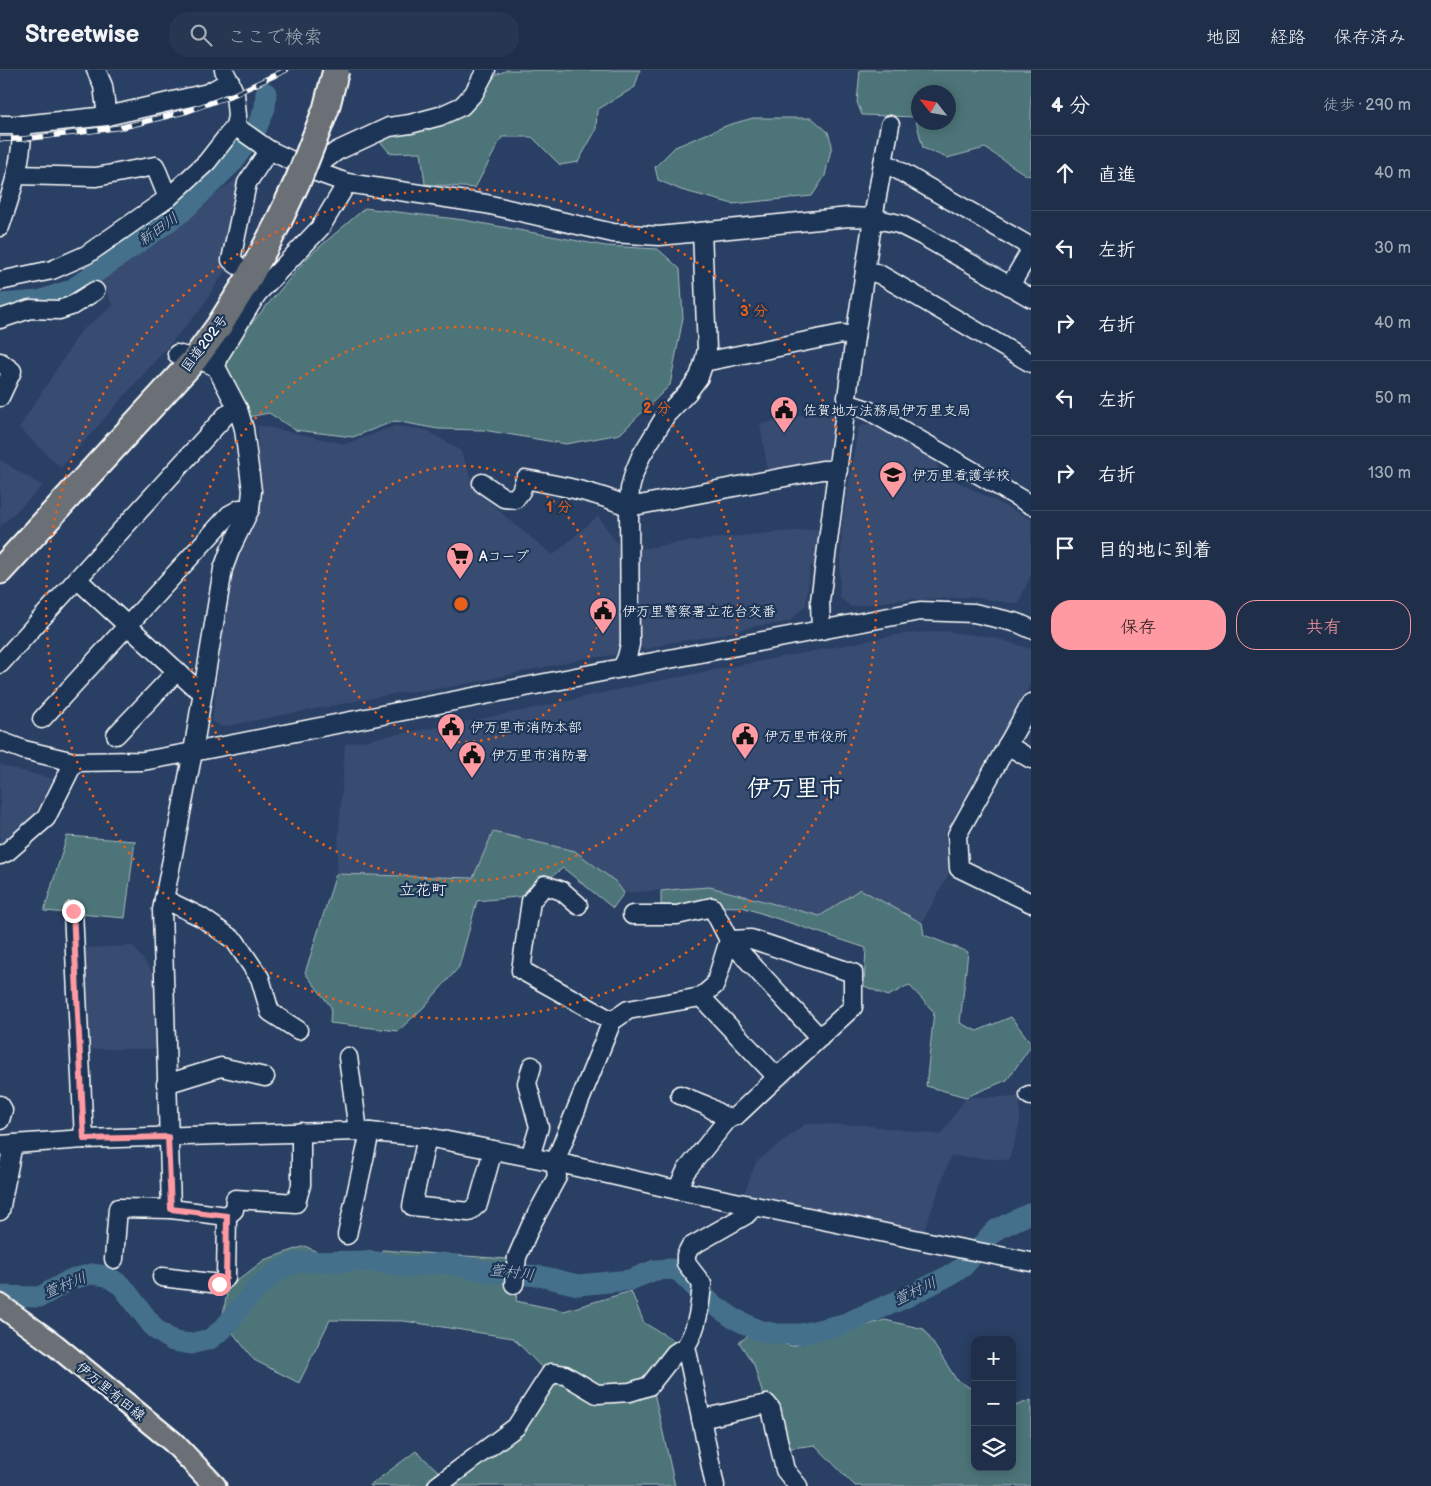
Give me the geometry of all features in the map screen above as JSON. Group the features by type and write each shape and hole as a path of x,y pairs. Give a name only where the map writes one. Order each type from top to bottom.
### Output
{"highway":[{"name":"国道202号","path":"0,571 196,360 219,326 247,281 270,223 283,178 306,123 320,70"},
{"name":"国道202号","path":"270,223 299,178 326,108 336,70"},
{"name":"国道202号","path":"0,546 196,360"}],"main road":[{"name":"伊万里有田線","path":"0,1305 55,1344 173,1442 215,1486"}],"street":[{"path":"96,70 103,86 107,116"},
{"path":"311,170 337,150 389,127 440,116 462,106 474,93 486,70"},
{"path":"0,125 22,125 136,111 208,93 227,75 235,94 237,116 235,126 207,162 168,198 86,255 52,270 0,281"},
{"path":"0,227 4,204 17,175 23,139 22,125"},
{"path":"821,630 820,600 855,337 873,218 890,125"},
{"path":"235,126 265,147 311,170 347,183 486,204 613,233 659,236 849,217 873,218 899,224 922,235 1031,298"},
{"path":"265,147 247,183 231,260 247,281 320,228 347,183"},
{"path":"883,164 892,166 1031,249 1010,286"},
{"path":"17,175 96,177 155,166 168,198"},
{"path":"622,668 630,644 629,507 630,489 634,473 641,456 666,415 688,392 699,377 707,349 702,232"},
{"path":"865,270 878,274 1031,363"},
{"path":"0,318 30,310 59,310 70,306 95,291"},
{"path":"704,362 842,334 855,337"},
{"path":"171,1209 162,910 193,752 223,569 250,509 252,491 244,429 238,410 196,360"},
{"path":"0,362 12,370 0,397"},
{"path":"846,403 868,410 1031,505"},
{"path":"0,664 226,414 238,410"},
{"path":"482,483 504,498 515,499 521,491 525,479 573,488 629,507 822,470 838,470"},
{"path":"42,719 229,516 240,509 250,509"},
{"path":"77,580 176,671 202,691"},
{"path":"0,740 24,750 74,762 143,761 920,611 974,612 1018,623 1031,629"},
{"path":"116,735 176,671"},
{"path":"1031,703 956,835 960,868 1031,903"},
{"path":"1007,745 1031,759"},
{"path":"0,855 7,852 46,818 74,762"},
{"path":"578,905 562,891 545,885 531,901 521,970 612,1021"},
{"path":"164,899 201,917 235,941 260,978 270,1012 298,1030"},
{"path":"632,915 677,915 712,907 729,940 820,1038"},
{"path":"73,911 84,1139"},
{"path":"677,1190 686,1171 728,1119 736,1116 853,1007 854,974 751,939 729,940"},
{"path":"514,1284 517,1257 531,1225 557,1177 555,1162 612,1021 628,1010 701,998 715,985 729,940"},
{"path":"701,998 777,1077"},
{"path":"347,1235 364,1131 348,1057"},
{"path":"530,1157 539,1127 527,1083 532,1066"},
{"path":"166,1084 222,1067 265,1077"},
{"path":"680,1095 705,1105 728,1119"},
{"path":"0,1105 3,1110 0,1120"},
{"path":"0,1211 7,1145 84,1139 364,1131 427,1137 530,1157 677,1190 1031,1262"},
{"path":"114,1259 118,1208 171,1209 227,1216 234,1210 235,1199 296,1203 301,1185 301,1132"},
{"path":"427,1137 412,1206 469,1212 478,1204 493,1150"},
{"path":"437,1486 516,1427 551,1373 566,1375 597,1394 630,1392 649,1386 675,1353 686,1346 693,1336 700,1306 702,1284 686,1263 686,1255 690,1247 746,1215 755,1206"},
{"path":"162,1277 219,1284 226,1278 227,1216"},
{"path":"686,1346 715,1486"},
{"path":"701,1419 767,1404 772,1409 785,1470 798,1486"}],"shaded area":[{"path":"241,175 257,181 241,246 200,310 61,468 19,428 81,331 113,306 100,279"},
{"path":"835,409 830,454 824,463 768,473 760,424"},
{"name":"伊万里看護学校","path":"871,422 935,459 940,473 1031,519 1031,575 1018,604 971,597 897,600 851,607 839,597 842,525 858,428"},
{"path":"258,425 346,444 395,426 427,430 461,451 474,486 508,519 553,555 598,516 623,552 622,642 617,655 588,658 452,687 399,693 221,727 212,721 231,563 258,500"},
{"path":"0,460 43,486 0,527"},
{"path":"822,529 819,558 810,568 806,605 789,622 755,626 721,635 673,642 644,650 636,643 640,549 684,542"},
{"path":"943,631 992,637 1031,649 1031,683 945,833 949,873 922,923 860,889 820,916 710,887 624,893 616,882 493,832 474,878 336,874 345,744 521,711 647,683 902,634"},
{"path":"0,765 53,779 27,828 0,845"},
{"path":"133,946 161,983 160,1049 89,1049 78,967 81,948"},
{"path":"966,1097 1020,1097 1020,1123 1009,1160 951,1156 924,1231 743,1196 756,1162 805,1124 864,1125 941,1135"}],"green space":[{"path":"507,70 640,70 635,87 597,110 596,130 578,162 560,165 532,137 502,137 475,188 425,184 421,152 390,153 377,138 482,94 496,75"},
{"path":"860,70 1031,70 1031,176 1026,175 985,148 947,158 923,148 918,130 956,130 956,85 911,85 911,117 862,115 857,102"},
{"path":"753,118 812,118 828,132 832,145 825,176 812,196 733,204 681,190 658,180 655,167 675,147 728,125"},
{"path":"365,208 464,220 606,246 658,249 680,269 683,318 670,385 620,434 566,444 483,430 438,429 395,421 353,437 295,430 269,413 248,417 227,373 228,351 309,256"},
{"path":"493,832 575,851 616,882 624,893 613,908 563,868 526,896 477,901 459,967 424,1007 398,1031 330,1023 331,1007 305,973 336,874 473,878"},
{"path":"67,836 135,841 125,918 44,911"},
{"path":"710,887 820,916 860,889 922,923 924,935 968,952 960,1023 977,1031 1011,1017 1031,1043 1031,1046 1007,1080 966,1097 926,1086 934,1012 909,985 888,996 864,986 866,948 742,907 661,905 661,891"},
{"path":"305,1246 323,1255 379,1259 382,1250 522,1260 516,1301 564,1311 631,1291 644,1323 677,1342 651,1379 675,1486 369,1486 416,1451 449,1481 553,1379 513,1338 404,1321 330,1320 299,1383 254,1360 222,1319 228,1288 264,1260"},
{"path":"885,1320 924,1329 956,1379 971,1388 971,1471 1016,1471 1016,1406 1031,1400 1031,1486 855,1486 815,1445 784,1449 764,1399 754,1365 739,1342 751,1334 792,1346"}],"waterway":[{"name":"新田川","path":"0,304 39,301 71,290 182,212 232,163 257,127 265,108 266,93"},
{"name":"萱村川","path":"0,1296 40,1297 70,1280 91,1274 107,1276 122,1286 155,1329 173,1341 190,1344 210,1339 223,1329 253,1292 278,1271 298,1262 371,1261 407,1267 444,1263 490,1272 540,1276 578,1285 630,1280 655,1270 672,1269 680,1272 710,1302 733,1318 758,1330 777,1334 801,1334 844,1324 909,1296 952,1274 963,1267 997,1229 1031,1213"}],"railway":[{"path":"0,139 23,139 123,127 188,111 235,94 286,70"}],"place":[{"name":"佐賀地方法務局伊万里支局","path":"784,434"},
{"name":"伊万里看護学校","path":"893,499"},
{"name":"Aコープ","path":"460,580"},
{"name":"伊万里警察署立花台交番","path":"603,635"},
{"name":"伊万里市消防本部","path":"451,751"},
{"name":"伊万里市役所","path":"745,760"},
{"name":"伊万里市消防署","path":"472,779"}],"district":[{"name":"伊万里市","path":"795,788"},
{"name":"立花町","path":"423,889"}],"route":[{"path":"73,911 84,1139 168,1137 171,1209 227,1216 226,1278 219,1284"}]}
